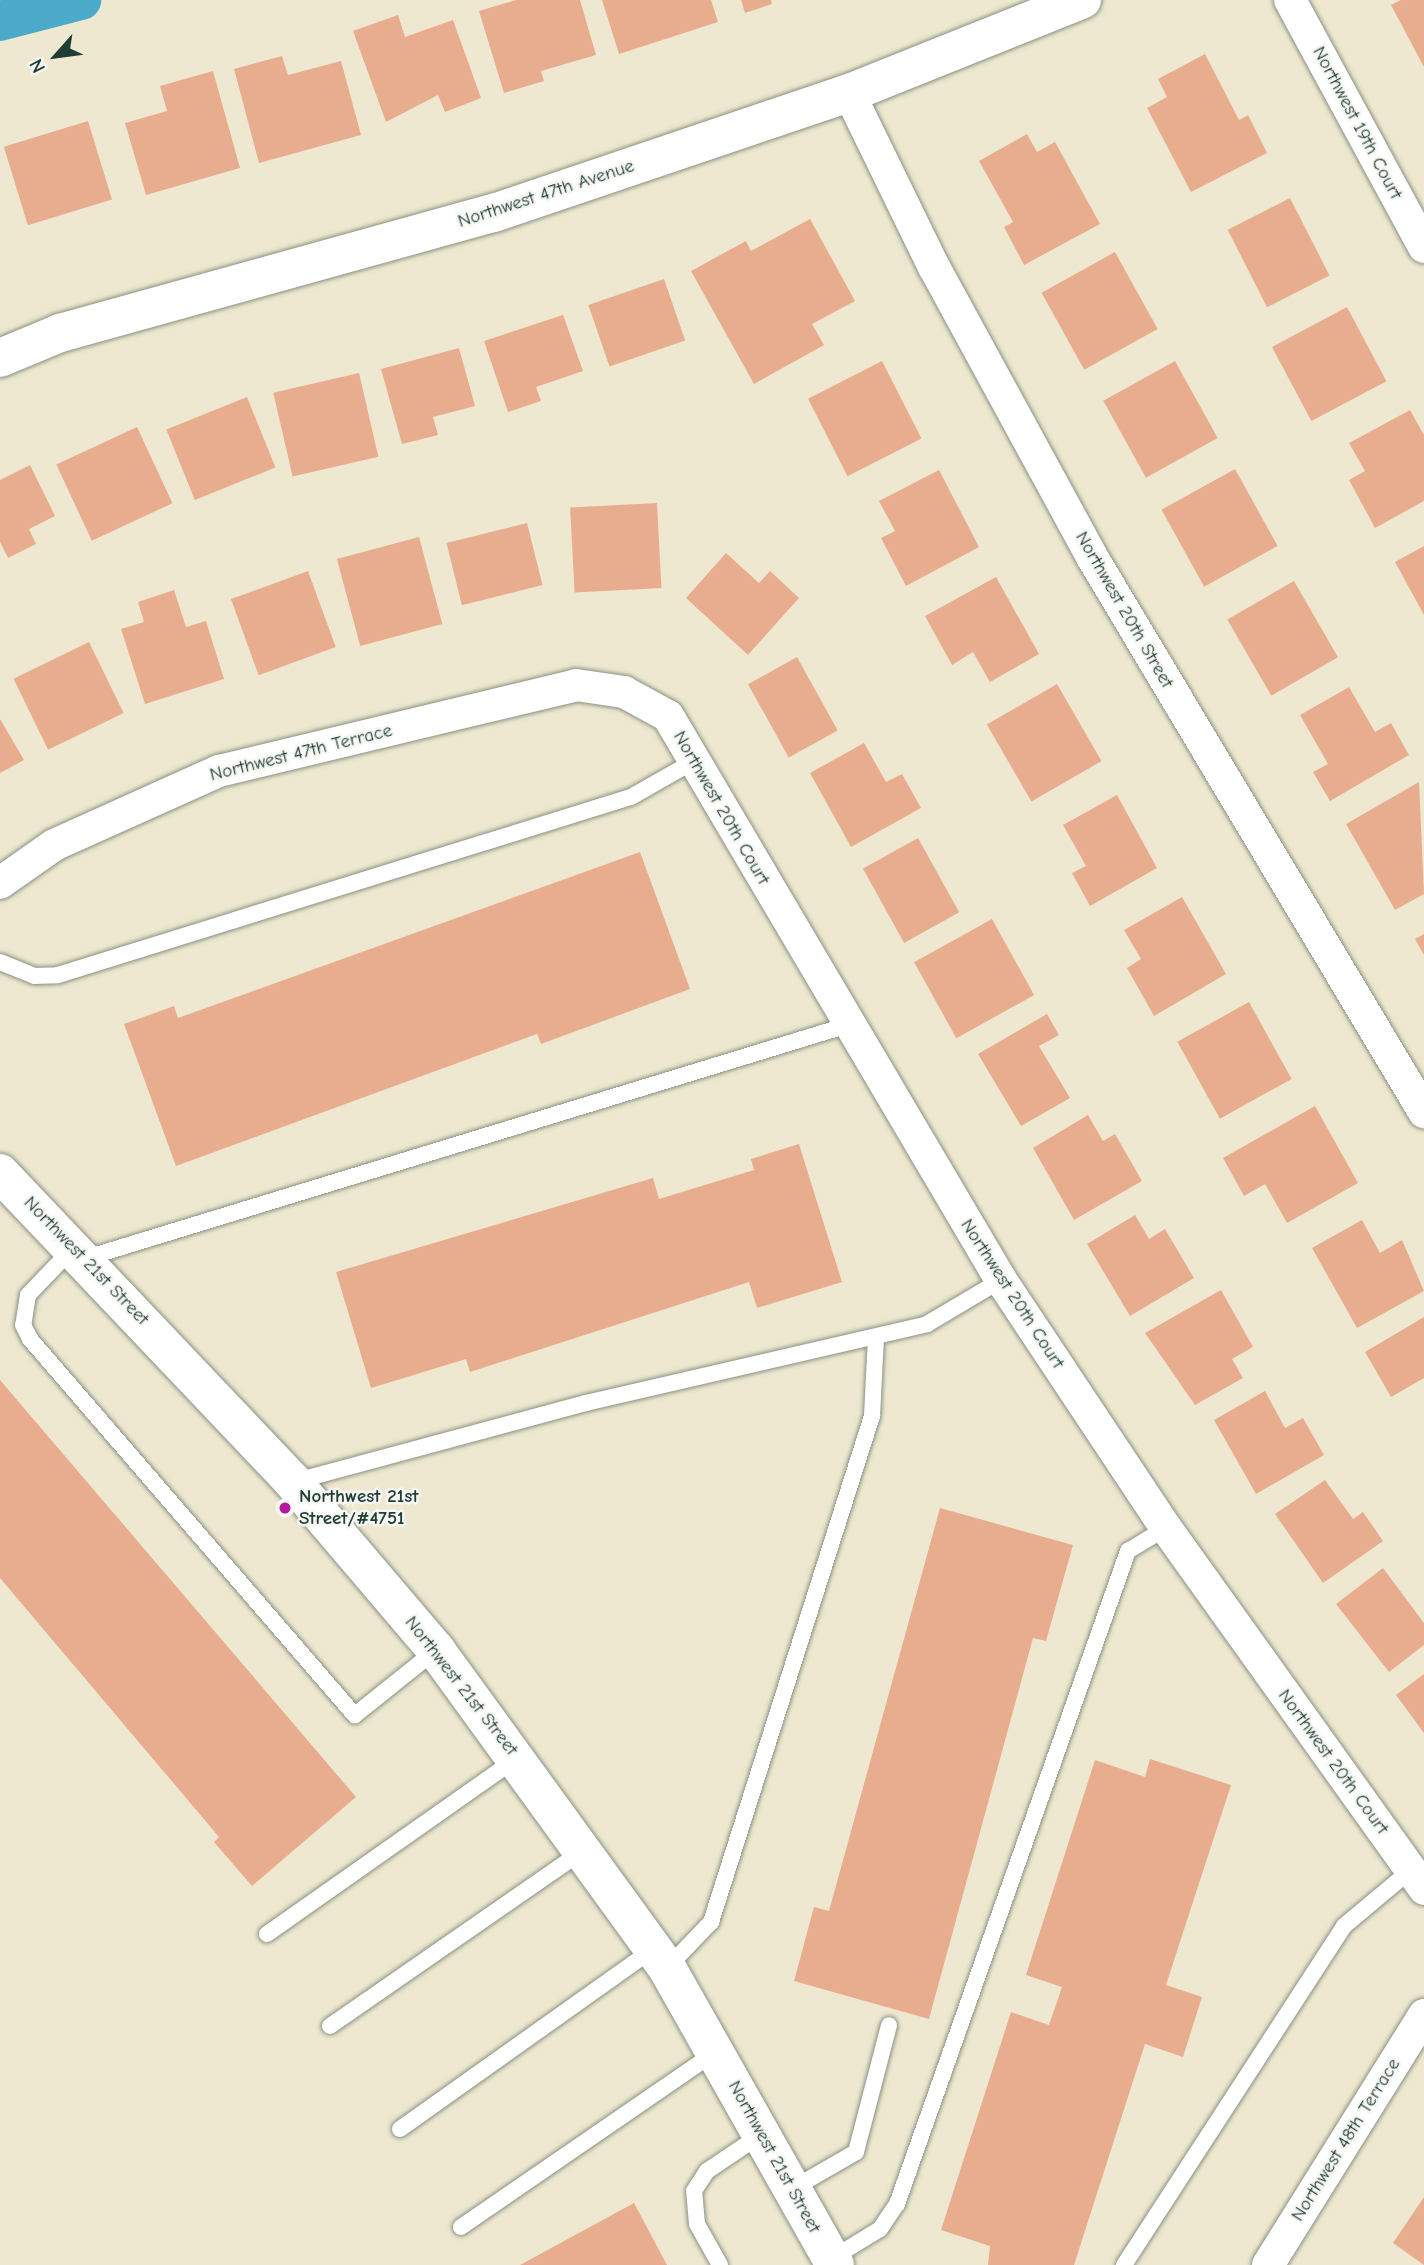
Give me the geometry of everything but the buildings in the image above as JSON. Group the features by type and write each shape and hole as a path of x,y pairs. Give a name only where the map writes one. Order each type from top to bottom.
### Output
{"street":[{"name":"Northwest 47th Avenue","path":"0,358 60,333 494,213 849,93 1082,0"},
{"name":"Northwest 19th Court","path":"1290,0 1424,247"},
{"name":"Northwest 20th Street","path":"849,93 934,267 1092,557 1424,1112"},
{"name":"Northwest 47th Terrace","path":"0,883 54,845 219,771 576,685 624,692"},
{"name":"Northwest 20th Court","path":"624,692 668,716 848,1025 1001,1280 1166,1528 1418,1880"},
{"name":"Northwest 21st Street","path":"0,1173 80,1252 293,1482 436,1650 517,1758 660,1959 716,2052 759,2136 833,2262"},
{"name":"Northwest 48th Terrace","path":"1268,2265 1424,2015"}],"lane":[{"path":"0,962 34,976 58,975 631,797 694,761"},
{"path":"436,1650 355,1715 30,1339 23,1325 28,1295 80,1252 848,1025"},
{"path":"293,1482 586,1403 926,1324 1001,1280"},
{"path":"400,2129 660,1959 711,1922 872,1416 876,1337"},
{"path":"833,2262 880,2229 897,2204 1128,1551 1166,1528"},
{"path":"267,1934 517,1758"},
{"path":"330,2026 583,1851"},
{"path":"1124,2265 1344,1926 1418,1880"},
{"path":"792,2189 856,2152 889,2025"},
{"path":"461,2227 716,2052"},
{"path":"720,2265 697,2224 694,2191 707,2171 759,2136"}],"waterway":[{"path":"0,21 81,0"}],"place":[{"name":"Northwest 21st Street/#4751","path":"285,1508"}]}
